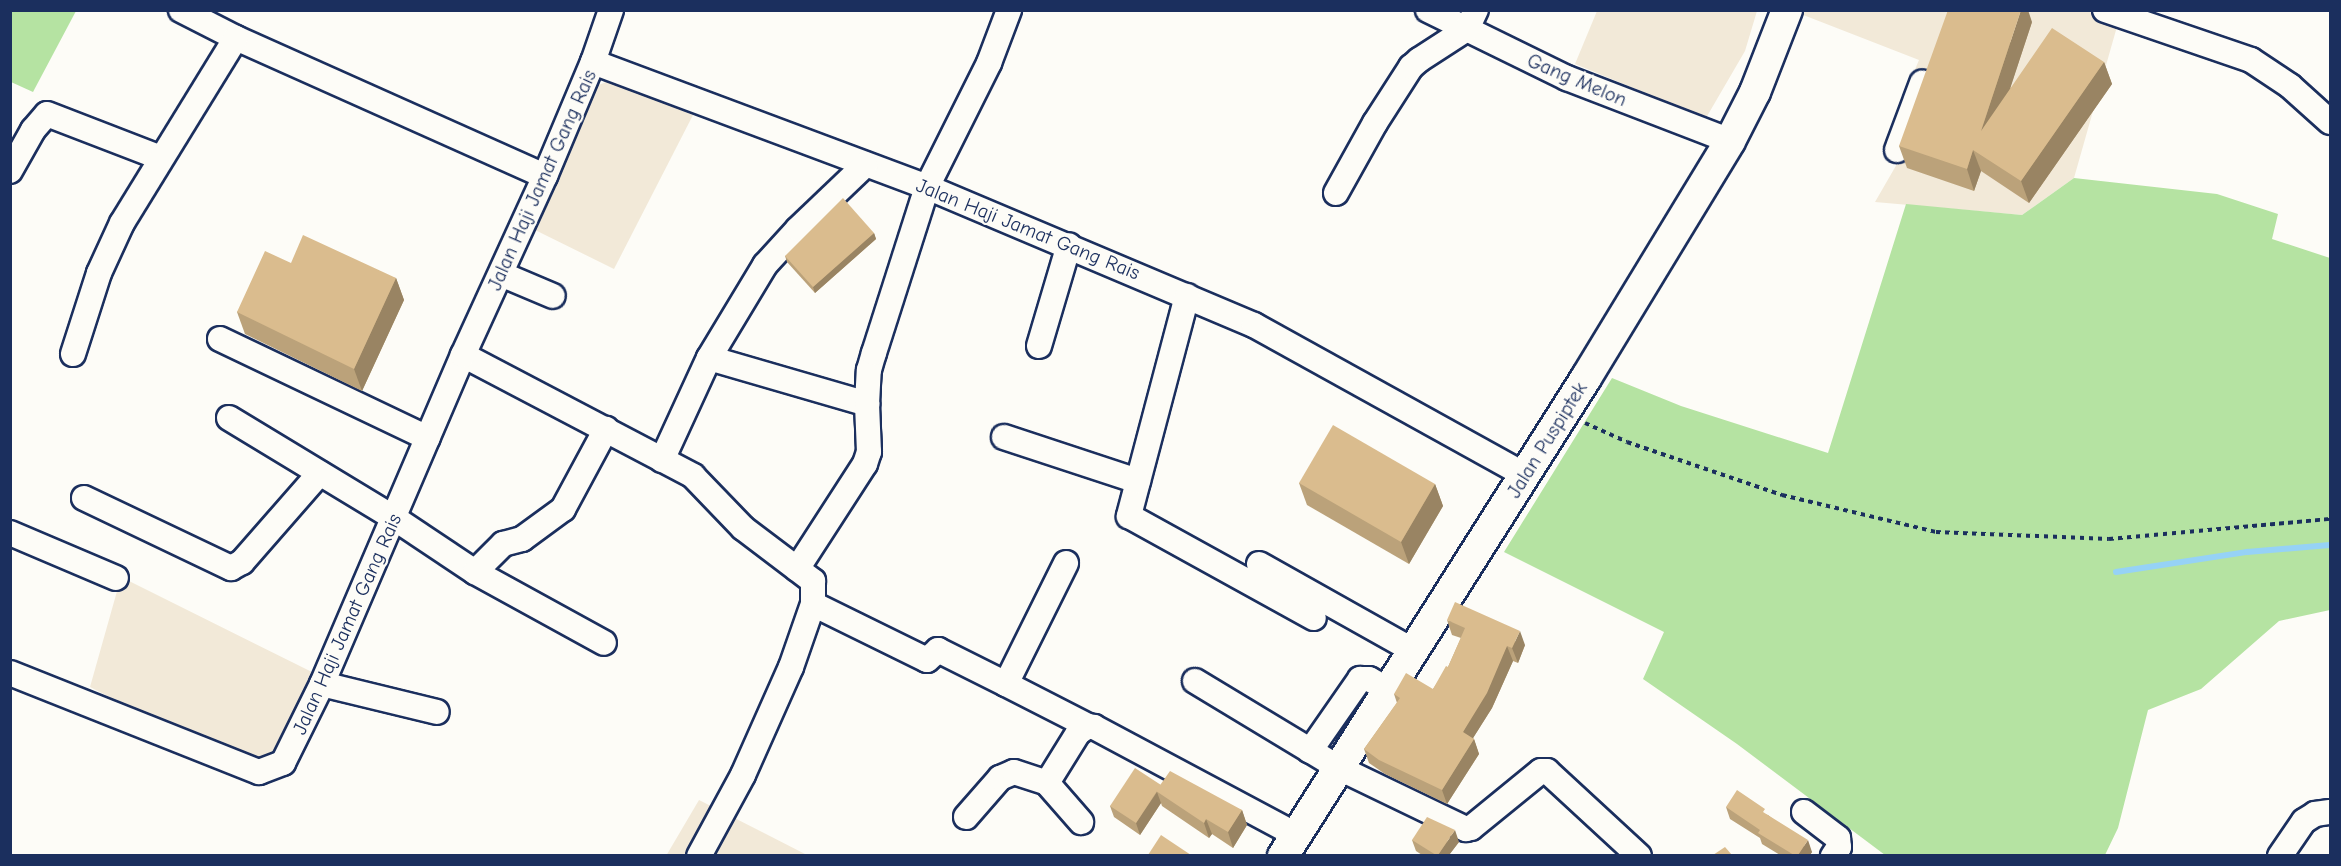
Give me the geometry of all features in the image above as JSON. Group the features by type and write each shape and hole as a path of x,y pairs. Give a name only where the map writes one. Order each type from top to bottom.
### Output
{"main road":[{"name":"Jalan Puspiptek","path":"1289,845 1525,475 1730,141 1755,92 1787,10"}],"street":[{"path":"181,10 236,38 545,176"},
{"path":"593,62 611,10"},
{"path":"796,569 865,464 870,441 867,404 869,370 874,353 927,186 989,63 1009,10"},
{"name":"Gang Melon","path":"1428,10 1472,20 1568,78 1730,141"},
{"path":"2105,10 2251,60 2290,86 2331,123"},
{"path":"1336,193 1375,123 1411,67 1472,20"},
{"path":"73,354 87,307 112,243 161,158 236,38"},
{"name":"Jalan Haji Jamat Gang Rais","path":"10,673 259,772 274,768 288,758 593,62 865,165 927,186 1187,296 1282,339 1525,475"},
{"path":"1897,150 1929,64"},
{"path":"10,171 33,130 47,114 161,158"},
{"path":"662,460 709,358 772,256 865,165"},
{"path":"1040,346 1069,245"},
{"path":"501,274 553,296"},
{"path":"1187,296 1129,514 1131,518 1314,618"},
{"path":"220,339 428,438"},
{"path":"463,355 693,476 743,528 813,581 813,604 791,667 759,742 699,855"},
{"path":"709,358 867,404"},
{"path":"230,418 394,518 475,572 604,643"},
{"path":"475,572 503,544 522,539 563,509 606,429"},
{"path":"1004,437 1138,481"},
{"path":"84,498 231,568 242,562 320,473"},
{"path":"10,533 116,578"},
{"path":"1006,684 1066,563"},
{"path":"1259,564 1414,651"},
{"path":"813,604 927,660 938,650 1088,726 1112,735 1289,845"},
{"path":"1310,751 1360,679 1370,679 1389,690"},
{"path":"1195,681 1339,768 1468,830 1541,771 1547,771 1639,855"},
{"path":"322,684 437,712"},
{"path":"1047,783 1078,733 1088,726"},
{"path":"966,817 1000,778 1014,772 1047,783 1081,822"},
{"path":"1804,812 1838,838 1839,847 1833,855"},
{"path":"2280,855 2304,821 2314,814 2331,812"}],"path":[{"path":"1584,422 1627,442 1782,495 1936,532 2109,539 2331,519"}],"shaded area":[{"path":"1597,10 1757,11 1745,51 1706,118 1575,64"},
{"path":"2102,10 2120,16 2074,178 2022,215 1875,202 1901,157 1882,147 1919,60 1793,11"},
{"path":"611,80 693,115 614,269 531,228 594,87"},
{"path":"121,577 318,675 293,747 247,774 166,726 90,687"},
{"path":"699,800 807,855 666,856"}],"green space":[{"path":"11,10 76,11 33,92 11,82"},
{"path":"2074,178 2217,194 2278,214 2272,239 2330,258 2330,610 2279,621 2201,689 2148,710 2118,828 2105,855 1885,855 1737,744 1643,679 1664,632 1504,552 1612,378 1681,406 1828,453 1906,204 2022,215"}],"building":[{"path":"1948,10 2021,10 1981,131 2052,28 2104,62 2021,181 1973,150 1967,169 1899,146"},
{"path":"843,198 874,233 813,287 785,256"},
{"path":"303,235 396,278 354,369 237,312 265,251 291,263"},
{"path":"1333,425 1435,484 1401,542 1299,483"},
{"path":"1455,602 1520,631 1512,648 1507,646 1487,693 1463,732 1474,739 1442,790 1379,760 1364,749 1400,698 1394,694 1406,673 1433,689 1446,666 1448,667 1465,628 1447,620"},
{"path":"1135,768 1161,785 1136,823 1110,806"},
{"path":"1170,771 1242,810 1228,832 1206,819 1204,823 1156,791"},
{"path":"1737,790 1765,809 1763,812 1808,840 1798,855 1794,855 1758,833 1760,830 1726,807"},
{"path":"1427,817 1455,830 1438,855 1412,840"},
{"path":"1161,835 1191,855 1148,855"},
{"path":"1725,847 1732,855 1713,855"}],"waterway":[{"path":"2116,572 2247,552 2330,545"}]}
